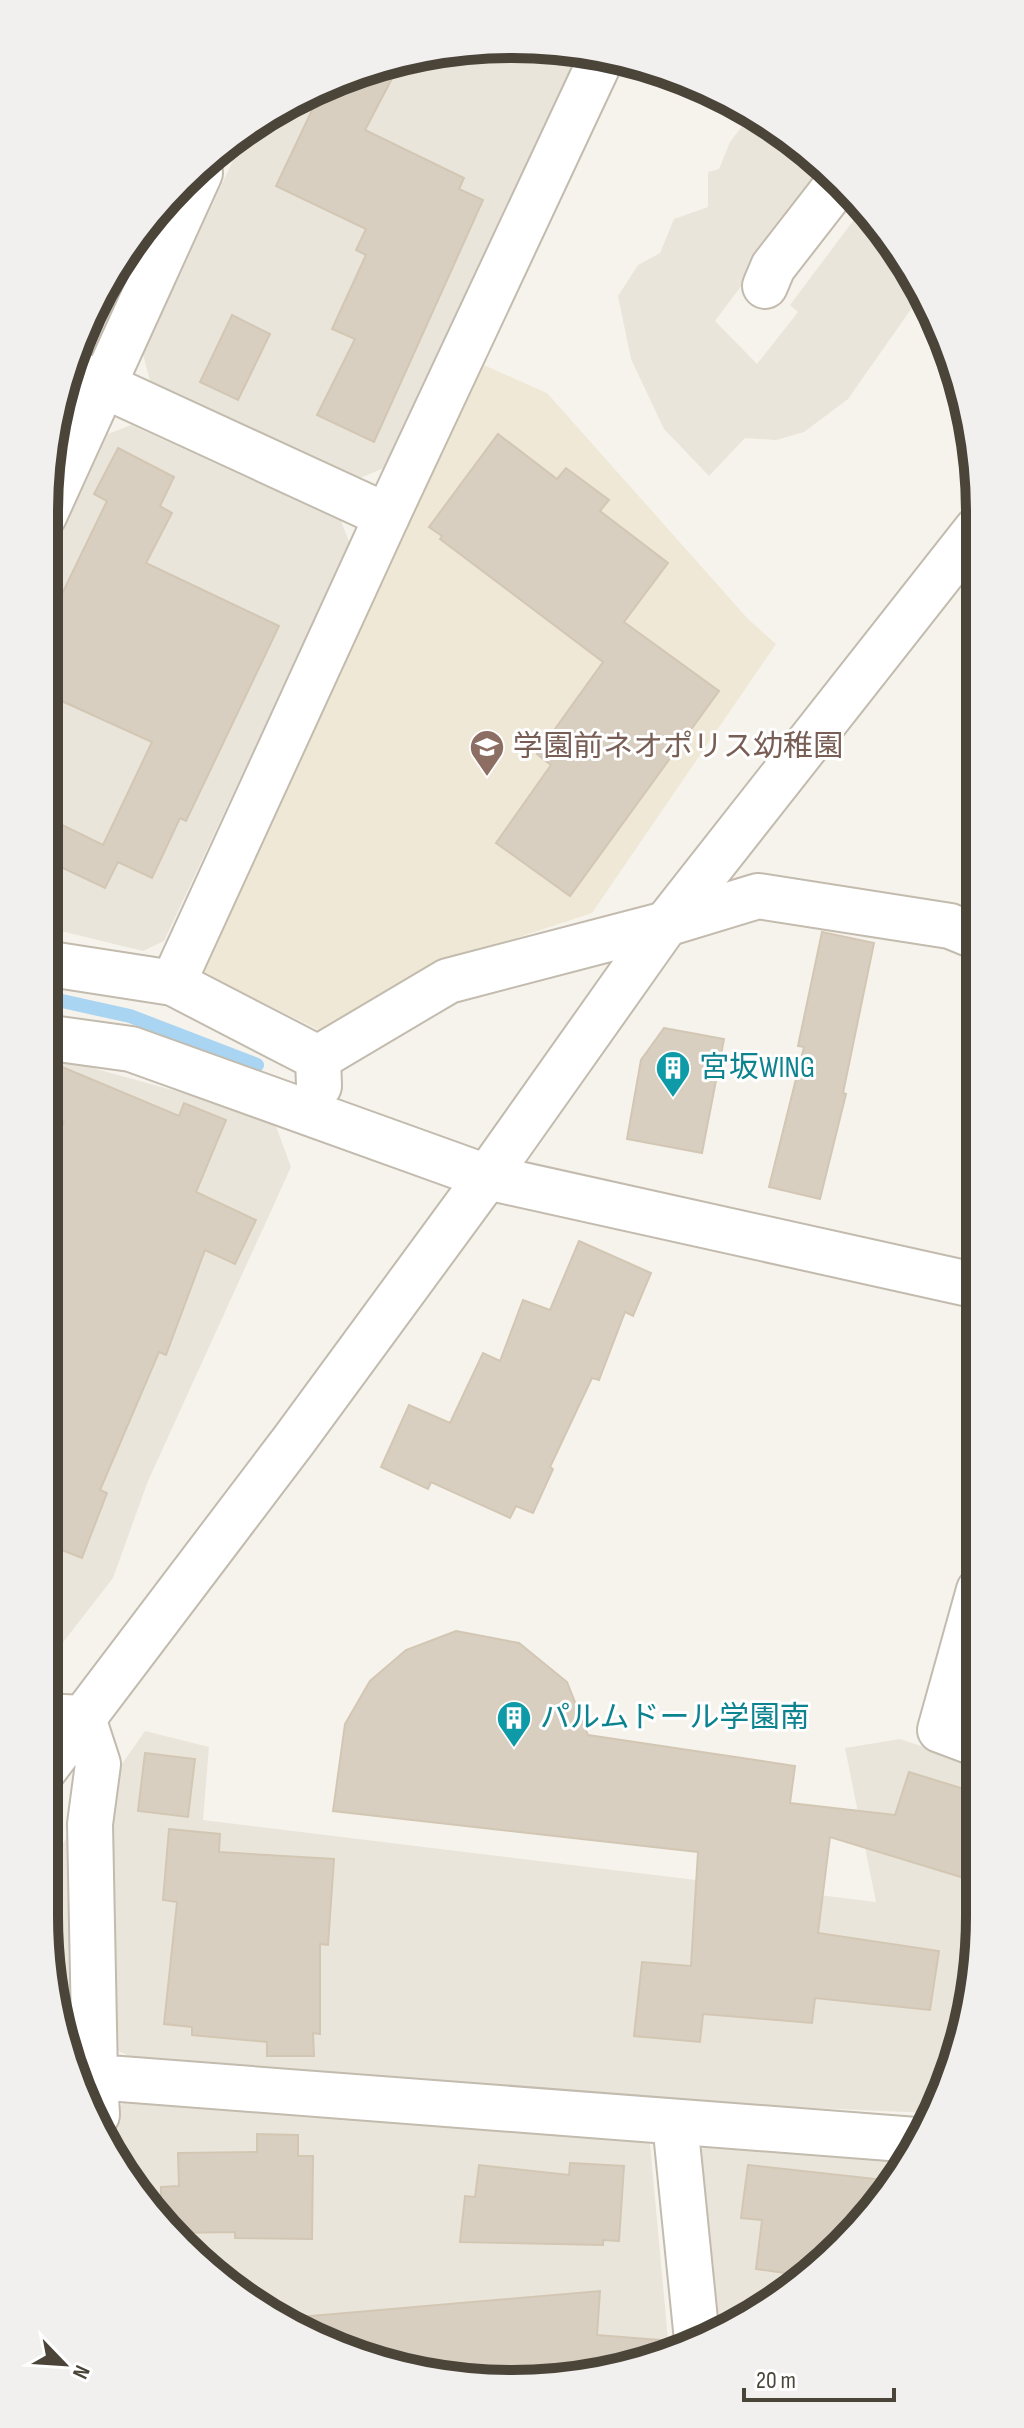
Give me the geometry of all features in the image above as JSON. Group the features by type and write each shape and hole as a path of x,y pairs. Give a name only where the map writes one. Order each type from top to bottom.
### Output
{"street":[{"path":"173,983 597,66"},
{"path":"765,286 773,267 832,190"},
{"path":"62,456 85,377 188,194"},
{"path":"85,377 387,516"},
{"path":"907,2139 675,2122 96,2096 90,1824 98,1764 64,1717 294,1440 487,1177 666,924 966,543"},
{"path":"318,1058 448,981 666,924 758,896 950,926 966,933"},
{"path":"58,965 173,983 318,1058"},
{"path":"58,1039 131,1049 487,1177 966,1283"},
{"path":"318,1058 319,1115"},
{"path":"966,1637 940,1730 966,1740"},
{"path":"675,2122 696,2331"}],"shaded area":[{"path":"482,59 573,62 384,468 360,478 150,381 143,354 237,151 260,135 311,105 394,73"},
{"path":"745,123 788,152 821,180 715,321 757,364 798,312 790,305 856,217 889,260 915,304 848,399 804,432 776,440 745,438 709,476 664,429 631,359 618,296 638,265 660,253 674,219 708,207 708,172 719,169 730,142"},
{"path":"134,262 99,337 92,340"},
{"name":"学園前ネオポリス幼稚園","path":"479,363 547,393 748,619 776,644 592,913 440,963 331,1036 203,973"},
{"path":"131,425 341,521 350,544 164,941 143,951 58,930 58,542 108,434"},
{"path":"64,1060 273,1118 291,1167 148,1481 113,1578 58,1649 58,1062"},
{"path":"145,1731 209,1747 203,1820 876,1902 845,1748 900,1739 966,1761 965,1946 957,2005 942,2062 921,2113 625,2100 144,2063 110,2047 105,1897 117,1771"},
{"path":"71,1832 76,2029 74,2036 59,1946 58,1850"},
{"path":"125,2099 637,2136 650,2144 668,2342 601,2361 512,2370 423,2361 394,2355 338,2335 260,2293 191,2237 135,2168 115,2136 114,2117"},
{"path":"711,2138 901,2149 872,2192 833,2237 788,2276 714,2323 696,2156"}],"building":[{"path":"395,73 365,130 464,178 459,189 483,200 374,442 317,415 355,339 332,329 366,255 356,250 366,229 276,186 315,103"},
{"path":"232,315 270,334 238,400 200,382"},
{"path":"498,434 557,479 566,468 609,500 600,511 668,563 624,622 719,691 570,896 496,843 551,765 537,754 603,662 440,539 442,536 429,527"},
{"path":"118,448 174,477 160,506 172,513 146,563 279,626 186,821 180,818 152,878 118,862 105,888 58,866 58,823 103,845 152,742 58,699 58,602 107,501 94,494"},
{"path":"822,932 874,943 843,1093 846,1094 820,1199 769,1187 804,1047 798,1046"},
{"name":"宮坂WING","path":"664,1028 724,1039 702,1153 627,1139 641,1060"},
{"path":"58,1065 179,1116 184,1103 226,1120 196,1192 256,1220 235,1264 205,1250 166,1355 159,1352 100,1490 107,1493 82,1558 58,1549 58,1135 64,1122 58,1120"},
{"path":"579,1241 651,1273 633,1316 625,1312 599,1380 592,1378 550,1467 553,1469 533,1513 516,1506 510,1518 431,1482 428,1489 381,1467 409,1405 450,1423 483,1353 500,1361 523,1300 550,1310"},
{"name":"パルムドール学園南","path":"456,1631 519,1643 567,1682 588,1735 795,1766 790,1803 895,1815 909,1772 966,1790 966,1879 830,1837 818,1933 939,1951 930,2010 815,1998 812,2023 703,2014 700,2042 634,2036 642,1962 691,1966 698,1852 333,1811 345,1724 370,1681 406,1650"},
{"path":"145,1753 195,1759 188,1817 138,1811"},
{"path":"169,1829 220,1834 219,1852 334,1859 328,1945 320,1944 320,2034 313,2033 314,2056 267,2056 267,2042 192,2035 192,2027 164,2024 177,1902 163,1900"},
{"path":"257,2134 298,2135 298,2156 313,2156 312,2239 235,2238 235,2232 187,2233 161,2203 161,2187 179,2186 178,2153 257,2152"},
{"path":"570,2163 624,2166 619,2241 603,2240 603,2245 460,2242 465,2196 475,2197 479,2165 569,2175"},
{"path":"748,2165 881,2180 833,2237 791,2274 756,2269 762,2220 741,2218"},
{"path":"600,2291 597,2335 671,2341 630,2355 571,2366 482,2369 394,2355 338,2335 300,2317"}],"waterway":[{"path":"58,1000 130,1016 257,1065"}],"place":[{"name":"学園前ネオポリス幼稚園","path":"487,778"},
{"name":"宮坂WING","path":"673,1099"},
{"name":"パルムドール学園南","path":"514,1749"}]}
